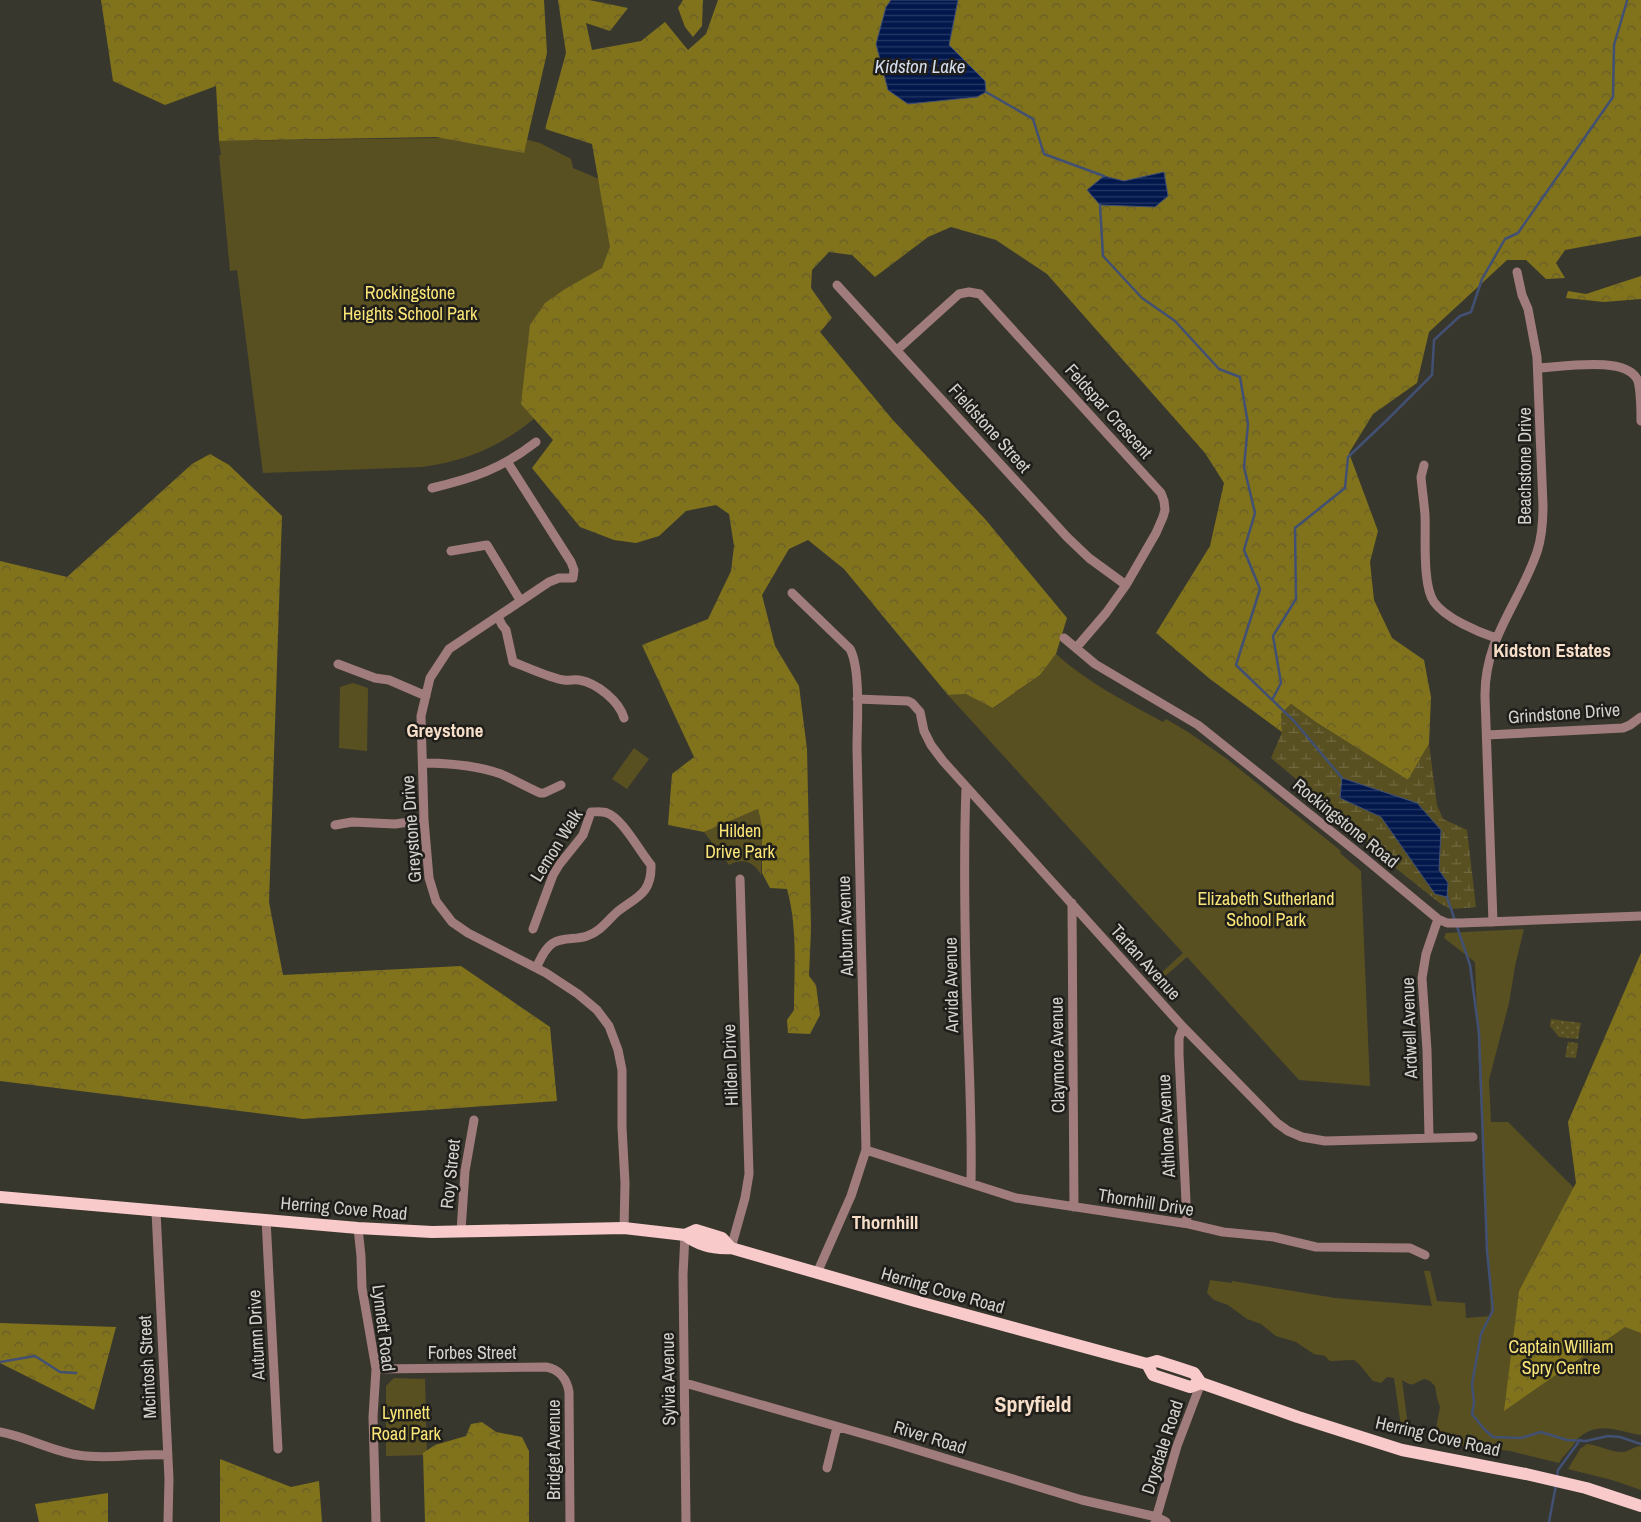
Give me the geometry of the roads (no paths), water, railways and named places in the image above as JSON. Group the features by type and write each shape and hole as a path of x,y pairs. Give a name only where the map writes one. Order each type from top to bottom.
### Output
{"main road":[{"name":"Herring Cove Road","path":"0,1197 358,1228 432,1232 624,1228 685,1235 696,1230 722,1238 731,1248 1147,1364 1153,1375 1190,1387 1201,1383 1298,1417 1402,1450 1541,1477 1586,1488 1641,1506"}],"street":[{"name":"Beachstone Drive","path":"1493,922 1485,691 1486,673 1496,638 1532,563 1542,530 1543,495 1538,368 1535,341 1528,309 1522,295 1517,272"},
{"name":"Fieldstone Street","path":"838,285 1067,537 1089,558 1126,585"},
{"name":"Feldspar Crescent","path":"897,350 958,294 973,292 985,298 1134,462 1163,497 1165,510 1162,521 1126,585 1106,614 1076,648"},
{"path":"1538,368 1601,365 1624,368 1636,376 1639,382 1641,420"},
{"path":"432,488 475,476 508,462 536,442"},
{"name":"Greystone Drive","path":"508,462 569,558 574,570 573,578 559,578 550,582 520,600 449,649 430,678 421,716 424,820 429,878 433,894 442,910 452,922 536,968 589,1003 606,1022 616,1041 622,1070 625,1183 624,1228"},
{"path":"1424,465 1422,477 1429,593 1432,600 1444,612 1496,638"},
{"path":"451,551 487,545 520,600"},
{"name":"Auburn Avenue","path":"792,594 850,649 854,662 857,699 866,1150 851,1196 817,1273"},
{"path":"498,617 506,630 513,662 563,680 579,680 594,686 615,702 624,718"},
{"name":"Rockingstone Road","path":"1064,638 1095,664 1198,725 1438,919"},
{"path":"338,664 375,678 389,680 426,696"},
{"name":"Tartan Avenue","path":"857,699 908,701 914,705 921,714 924,731 931,745 966,787 1183,1027 1277,1123 1295,1134 1310,1140 1473,1137"},
{"name":"Grindstone Drive","path":"1487,734 1622,728 1641,717"},
{"path":"422,763 455,764 483,769 502,775 540,793 561,785"},
{"name":"Arvida Avenue","path":"966,787 964,828 972,1144 970,1183"},
{"name":"Lemon Walk","path":"533,929 553,876 559,865 584,835 591,812 605,812 611,815 622,826 651,865 649,881 637,899 618,912 598,930 583,938 560,940 551,945 536,968"},
{"path":"335,824 352,822 395,824 424,820"},
{"name":"Hilden Drive","path":"731,1248 745,1198 749,1174 740,879"},
{"name":"Claymore Avenue","path":"1072,903 1074,1207"},
{"path":"1438,919 1461,923 1641,916"},
{"name":"Ardwell Avenue","path":"1429,1137 1427,1050 1422,978 1426,954 1438,919"},
{"name":"Athlone Avenue","path":"1183,1027 1179,1038 1179,1054 1187,1223"},
{"name":"Roy Street","path":"461,1231 465,1171 474,1120"},
{"name":"Thornhill Drive","path":"866,1150 1016,1198 1187,1223 1224,1232 1274,1238 1316,1247 1410,1248 1425,1255"},
{"name":"Mcintosh Street","path":"156,1211 168,1455 168,1522"},
{"name":"Autumn Drive","path":"266,1219 278,1449"},
{"name":"Lynnett Road","path":"358,1228 362,1288 376,1369 373,1417 376,1522"},
{"name":"Sylvia Avenue","path":"685,1235 683,1275 686,1522"},
{"name":"Forbes Street","path":"376,1369 546,1367 556,1370 565,1379"},
{"name":"Bridget Avenue","path":"565,1379 569,1392 570,1522"},
{"name":"River Road","path":"685,1383 1082,1500 1166,1522"},
{"name":"Drysdale Road","path":"1156,1520 1177,1446 1201,1383"},
{"path":"827,1468 837,1427"},
{"path":"0,1432 26,1438 63,1452 81,1455 168,1455"}],"water":[{"name":"Kidston Lake","path":"891,0 958,0 949,45 985,81 986,92 977,97 908,104 888,90 876,44 886,7"},
{"path":"1164,172 1168,196 1155,207 1100,205 1087,190 1104,176 1124,181"},
{"path":"1342,778 1417,803 1441,830 1439,870 1448,883 1447,897 1435,894 1381,817 1340,798"}],"waterway":[{"path":"1272,700 1281,683 1273,636 1296,599 1295,528 1345,488 1348,457 1432,375 1434,340 1460,316 1471,312 1482,279 1505,239 1518,233 1613,97 1614,45 1627,1"},
{"path":"986,92 1033,119 1044,154 1104,176"},
{"path":"1100,205 1103,256 1142,298 1175,321 1219,369 1240,377 1248,424 1244,467 1255,513 1244,550 1260,589 1236,665 1294,721 1342,778"},
{"path":"1447,897 1470,965 1479,1033 1487,1251 1493,1310 1481,1334 1472,1384 1474,1403 1472,1414 1493,1437 1521,1438 1541,1432 1567,1440 1586,1441 1608,1436 1620,1437 1641,1444"},
{"path":"0,1362 35,1356 60,1372 76,1373"},
{"path":"1557,1477 1558,1470 1580,1440"},
{"path":"1549,1522 1556,1485"}],"district":[{"name":"Kidston Estates","path":"1552,650"},
{"name":"Greystone","path":"445,730"},
{"name":"Thornhill","path":"885,1222"},
{"name":"Spryfield","path":"1033,1404"}],"park label":[{"name":"Rockingstone Heights School Park","path":"410,302"},
{"name":"Hilden Drive Park","path":"740,840"},
{"name":"Elizabeth Sutherland School Park","path":"1266,908"},
{"name":"Captain William Spry Centre","path":"1561,1356"},
{"name":"Lynnett Road Park","path":"406,1422"}]}
